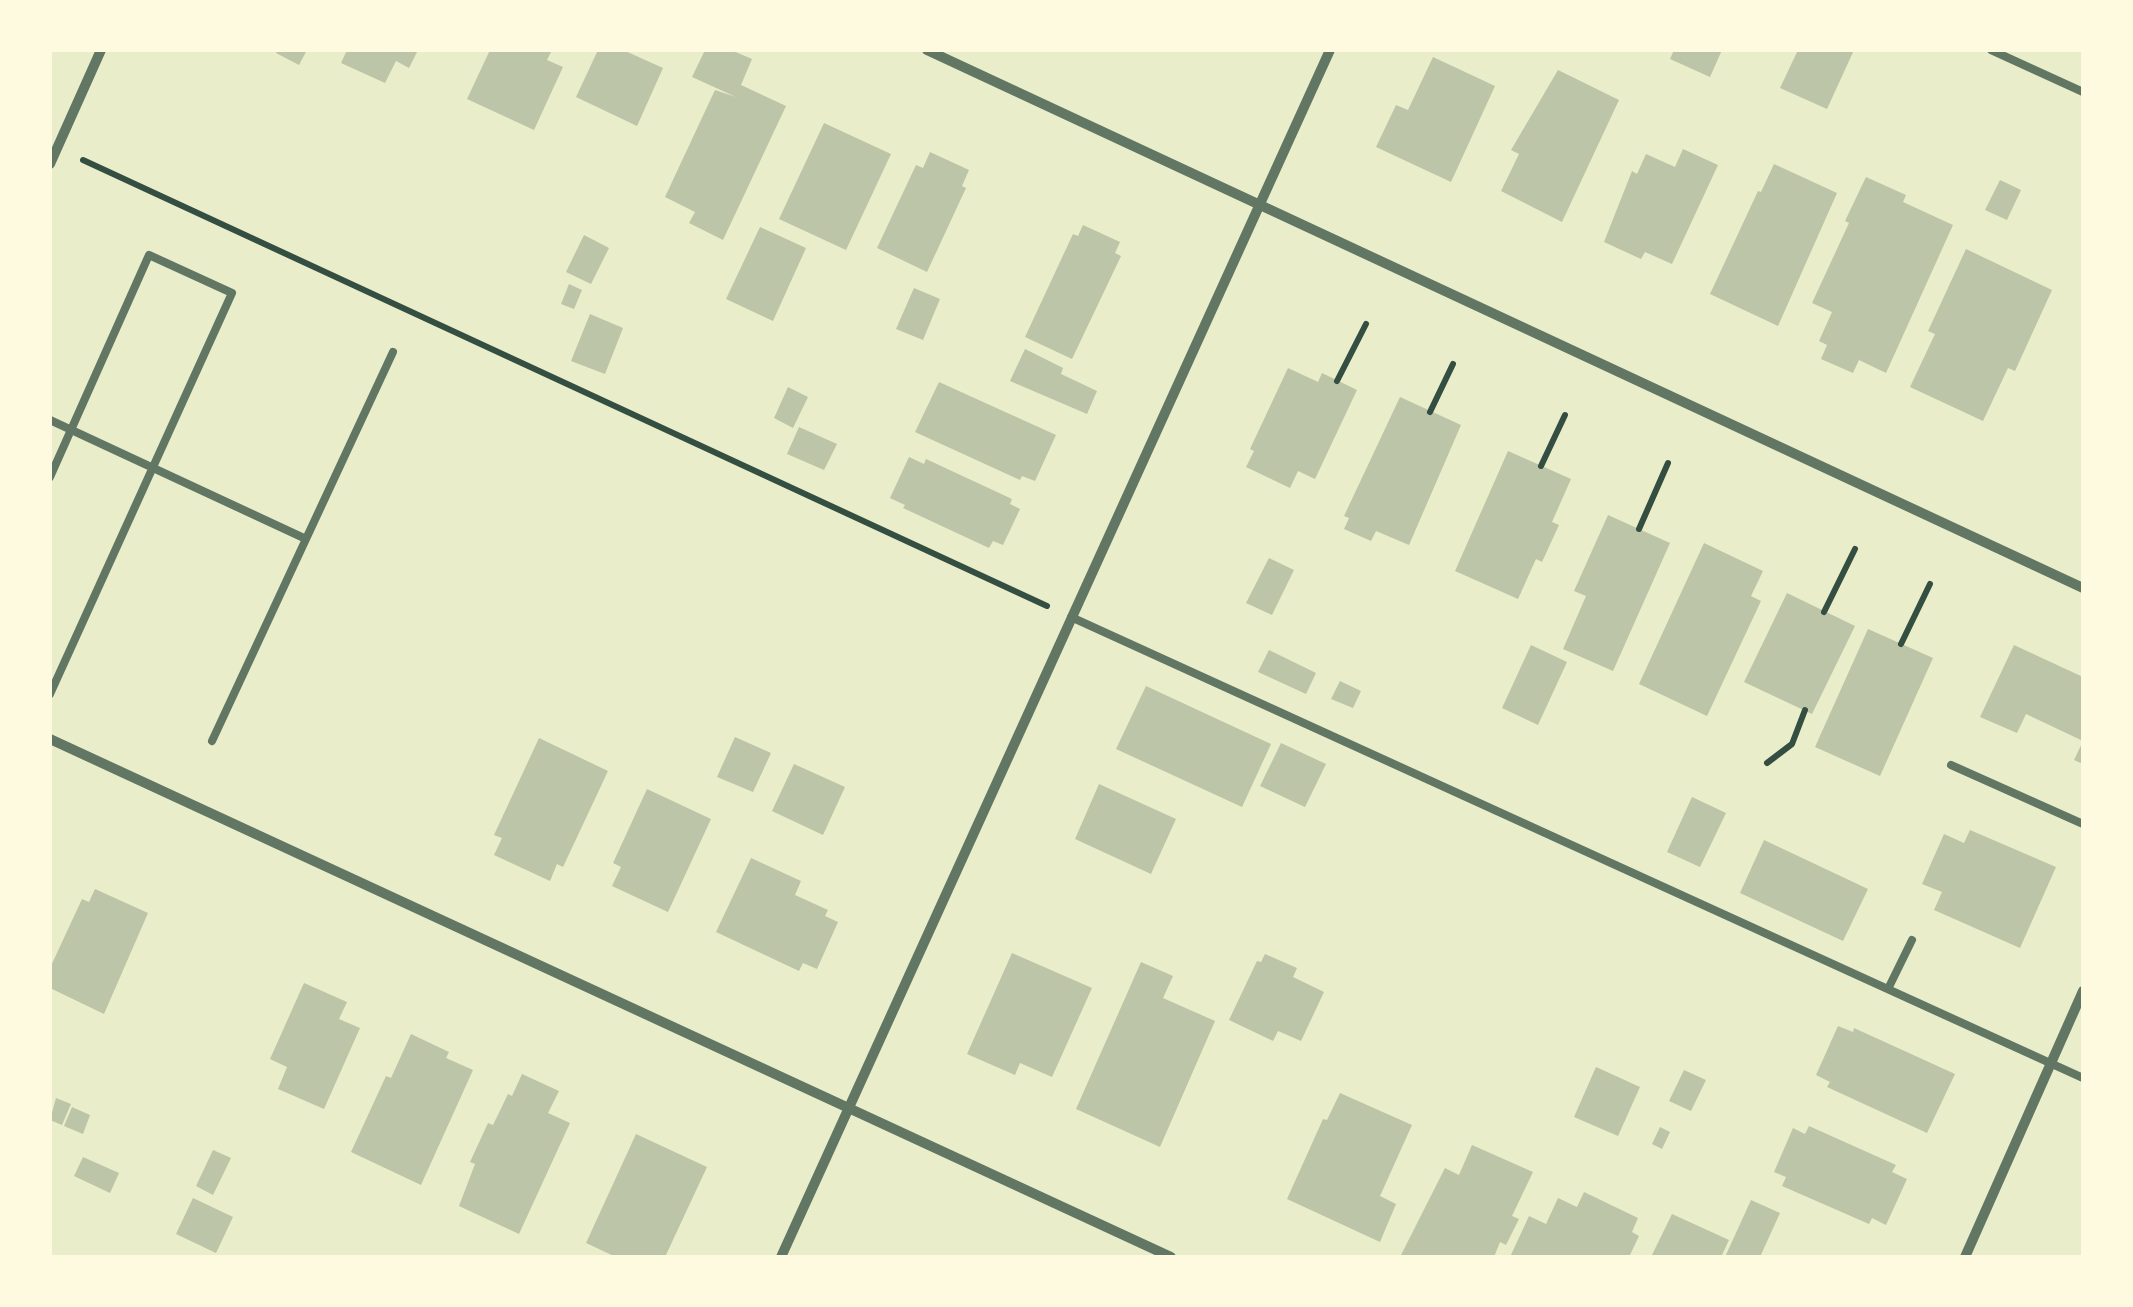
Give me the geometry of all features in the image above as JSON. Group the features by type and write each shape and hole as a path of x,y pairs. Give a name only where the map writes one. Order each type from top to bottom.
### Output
{"street":[{"path":"50,164 102,50"},
{"path":"926,50 2083,588"},
{"path":"781,1257 1330,50"},
{"path":"50,739 1171,1257"},
{"path":"1965,1257 2083,991"}],"lane":[{"path":"1991,50 2083,92"},
{"path":"50,478 149,256 232,293 50,694"},
{"path":"212,741 393,352"},
{"path":"50,420 306,539"},
{"path":"1071,617 2083,1078"},
{"path":"1951,765 2083,824"},
{"path":"1888,989 1912,940"}],"path":[{"path":"58,148 1071,617"},
{"path":"1338,381 1366,324"},
{"path":"1430,412 1452,364"},
{"path":"1542,466 1565,415"},
{"path":"1639,529 1668,463"},
{"path":"1824,612 1854,549"},
{"path":"1902,644 1930,584"},
{"path":"1767,762 1792,744 1805,710"}],"building":[{"path":"307,50 299,65 276,53"},
{"path":"347,50 418,50 409,68 396,61 385,83 341,63"},
{"path":"490,50 552,50 547,60 563,67 534,130 467,99"},
{"path":"598,50 623,50 663,68 637,126 576,97"},
{"path":"705,50 731,50 752,59 741,85 786,106 723,240 689,223 695,212 665,197 715,90 736,97 692,77"},
{"path":"1674,50 1722,50 1710,77 1670,59"},
{"path":"1798,50 1854,50 1827,109 1780,88"},
{"path":"1433,57 1495,86 1451,182 1376,147 1396,105 1408,110"},
{"path":"1558,70 1619,100 1562,222 1501,191 1519,154 1511,150"},
{"path":"824,123 891,154 846,250 779,219"},
{"path":"1683,149 1718,165 1672,264 1645,252 1641,259 1604,242 1632,171 1637,174 1646,154 1675,167"},
{"path":"930,152 969,170 962,186 966,188 927,272 877,248 916,165 923,168"},
{"path":"1774,164 1837,193 1778,326 1710,294"},
{"path":"1866,177 1906,195 1903,202 1953,225 1886,373 1859,360 1853,373 1821,359 1827,345 1819,341 1832,312 1812,303"},
{"path":"2000,180 2021,190 2007,220 1985,210"},
{"path":"1083,225 1120,242 1115,253 1121,256 1072,359 1025,337 1073,234 1078,236"},
{"path":"760,227 806,248 773,321 726,299"},
{"path":"584,235 609,248 591,284 566,272"},
{"path":"1966,249 2052,290 2015,371 2008,368 1983,421 1910,387 1935,334 1928,331"},
{"path":"569,284 582,290 574,309 561,304"},
{"path":"914,288 940,299 923,340 896,329"},
{"path":"590,314 623,328 605,374 571,361"},
{"path":"1025,349 1063,368 1061,374 1097,391 1087,414 1010,381"},
{"path":"1288,368 1318,382 1322,373 1357,390 1315,479 1298,471 1290,488 1246,467 1254,451 1250,449"},
{"path":"939,382 1056,435 1035,481 1022,476 1020,480 915,432"},
{"path":"788,387 808,397 793,428 774,418"},
{"path":"1400,397 1461,425 1409,545 1376,531 1371,541 1344,529 1349,518 1344,516"},
{"path":"799,427 837,444 824,470 787,454"},
{"path":"1508,451 1571,479 1552,522 1559,525 1542,562 1536,559 1518,599 1455,571"},
{"path":"909,457 924,464 926,459 1012,499 1010,504 1020,509 1003,545 993,541 989,548 903,508 905,505 890,498"},
{"path":"1608,515 1670,543 1613,671 1563,649 1586,596 1574,591"},
{"path":"1704,543 1763,571 1751,596 1761,601 1707,716 1639,684"},
{"path":"1269,558 1294,570 1272,615 1246,603"},
{"path":"1787,593 1855,626 1812,714 1744,682"},
{"path":"1868,629 1933,658 1880,776 1815,747"},
{"path":"1531,645 1567,662 1538,725 1502,708"},
{"path":"2014,645 2083,677 2083,741 2026,714 2017,733 1980,717"},
{"path":"1269,650 1316,673 1306,694 1258,672"},
{"path":"1340,681 1361,691 1353,708 1331,699"},
{"path":"1146,686 1271,744 1242,807 1116,749"},
{"path":"735,737 771,753 753,792 717,777"},
{"path":"539,738 608,771 563,867 557,864 550,881 494,855 502,838 494,835"},
{"path":"2083,741 2083,764 2074,760"},
{"path":"1281,743 1326,764 1305,807 1260,786"},
{"path":"794,764 845,787 823,835 772,811"},
{"path":"1099,784 1176,819 1151,874 1075,839"},
{"path":"647,789 711,819 668,912 612,886 621,867 613,863"},
{"path":"1692,797 1726,813 1700,867 1667,852"},
{"path":"1970,830 2056,867 2020,948 1934,910 1942,892 1922,884 1944,834 1964,843"},
{"path":"1764,840 1868,889 1843,941 1740,893"},
{"path":"751,858 801,881 795,895 828,910 825,916 838,922 817,969 803,963 799,971 716,932"},
{"path":"95,889 148,913 104,1014 50,988 50,968 82,899 89,902"},
{"path":"1012,953 1092,988 1052,1077 1020,1063 1015,1075 967,1054"},
{"path":"1265,954 1297,968 1293,977 1324,992 1301,1041 1278,1031 1273,1041 1229,1020 1257,961 1261,962"},
{"path":"1141,962 1173,976 1163,998 1215,1021 1160,1147 1076,1109"},
{"path":"304,983 347,1002 339,1019 360,1028 324,1109 278,1089 287,1067 270,1059"},
{"path":"1838,1026 1853,1032 1854,1028 1955,1074 1927,1133 1827,1087 1830,1082 1816,1075"},
{"path":"411,1034 449,1052 446,1058 473,1070 421,1185 351,1152 386,1076 391,1078"},
{"path":"1596,1067 1640,1087 1618,1136 1574,1117"},
{"path":"1684,1070 1706,1080 1691,1111 1669,1101"},
{"path":"522,1074 559,1091 548,1113 570,1123 519,1234 459,1206 475,1164 470,1162 488,1123 493,1125"},
{"path":"1340,1093 1412,1125 1380,1196 1396,1204 1380,1242 1287,1199 1323,1119 1327,1120"},
{"path":"56,1098 71,1104 62,1125 50,1120"},
{"path":"72,1107 90,1115 83,1134 64,1126"},
{"path":"1809,1126 1896,1165 1892,1172 1907,1179 1886,1225 1872,1218 1869,1224 1782,1186 1786,1177 1774,1172 1793,1128 1805,1134"},
{"path":"1660,1127 1670,1132 1662,1149 1652,1144"},
{"path":"636,1134 707,1167 665,1257 616,1257 586,1243"},
{"path":"1472,1145 1533,1172 1512,1216 1519,1219 1506,1245 1500,1242 1494,1257 1401,1255 1445,1168 1459,1175"},
{"path":"213,1150 231,1158 213,1195 196,1186"},
{"path":"83,1157 119,1173 110,1193 74,1176"},
{"path":"1584,1192 1638,1218 1632,1232 1639,1236 1629,1257 1510,1257 1529,1216 1546,1224 1558,1198 1577,1207"},
{"path":"193,1198 233,1217 216,1253 176,1234"},
{"path":"1751,1200 1780,1213 1760,1257 1725,1257"},
{"path":"1672,1214 1729,1240 1721,1257 1651,1257"}]}
